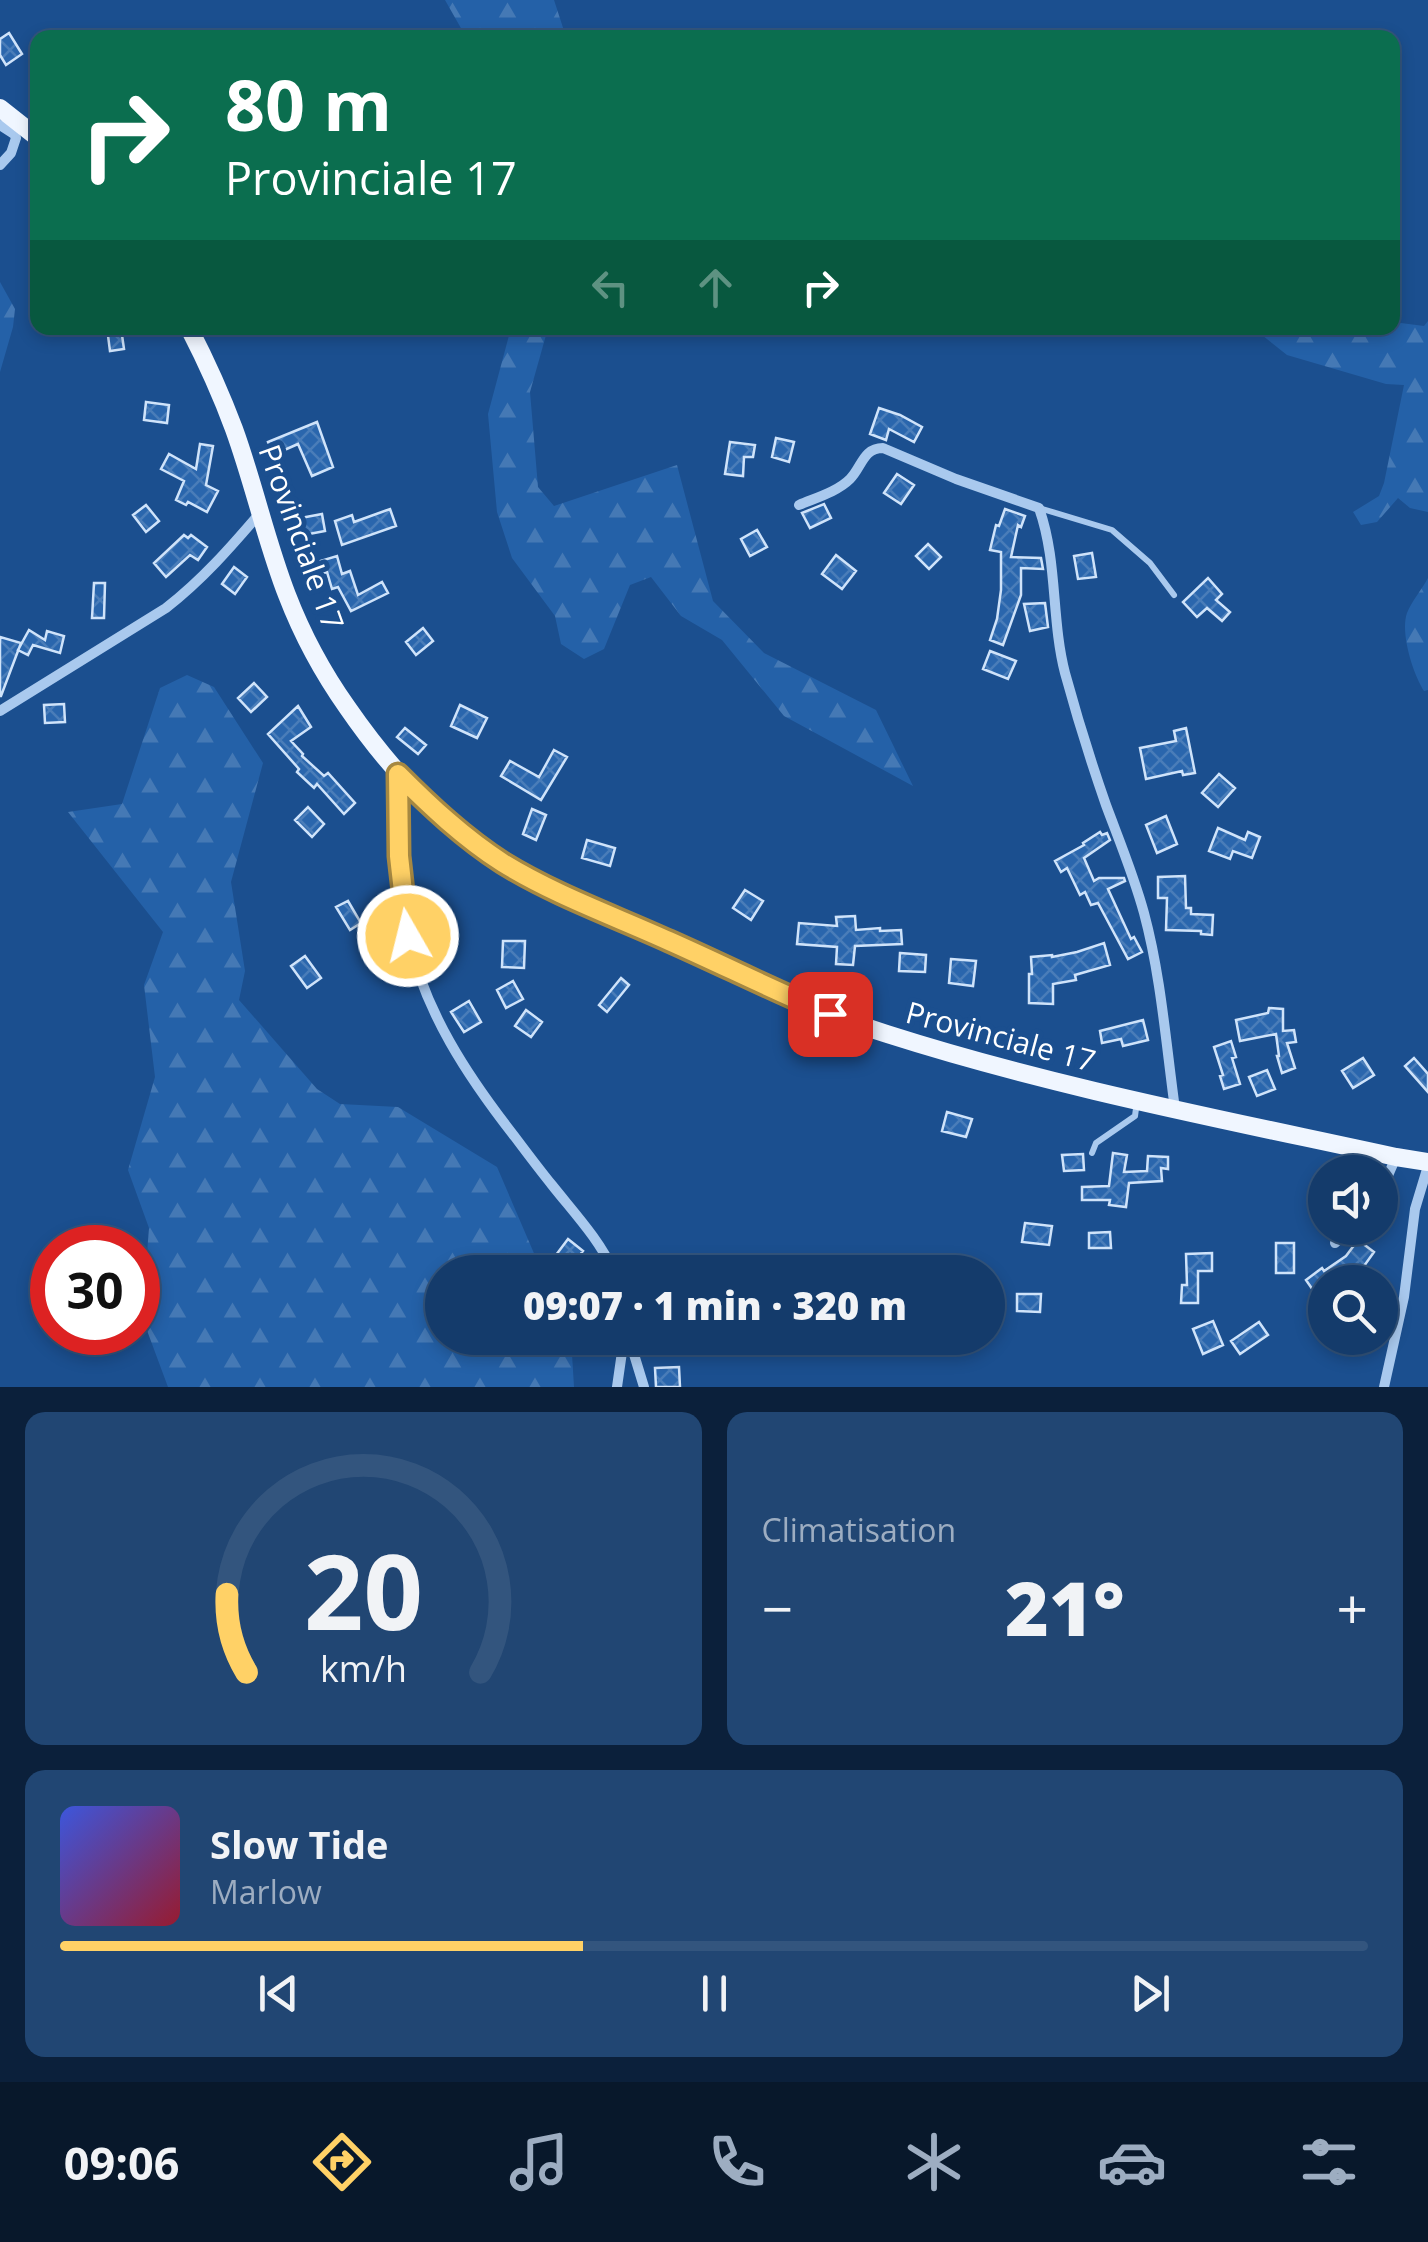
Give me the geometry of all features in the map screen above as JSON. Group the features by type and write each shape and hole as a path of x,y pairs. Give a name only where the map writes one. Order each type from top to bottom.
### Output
{"main road":[{"path":"0,108 30,132"},
{"name":"Provinciale 17","path":"193,335 229,416 288,597 329,680 398,774 456,829 503,863 586,906 774,991 886,1034 1005,1068 1387,1155"},
{"name":"Provinciale 17","path":"1398,1157 1428,1164"}],"street":[{"path":"0,124 16,138 12,153 0,165"},
{"path":"799,505 850,480 867,453 883,448 1039,508 1047,531 1066,676 1145,914 1175,1109"},
{"path":"0,710 166,608 224,555 261,512"},
{"path":"398,774 399,856 405,914 430,1004 476,1083 605,1255"},
{"path":"1384,1387 1404,1297 1416,1209 1428,1164"},
{"path":"617,1387 624,1355"},
{"path":"633,1355 644,1387"}],"lane":[{"path":"1039,508 1112,530 1150,563 1174,595"},
{"path":"1092,1153 1096,1142 1135,1116 1138,1100"}],"green space":[{"path":"445,0 554,0 564,30 462,30"},
{"path":"0,282 15,309 0,372"},
{"path":"1428,321 1428,512 1410,508 1398,498 1377,522 1361,525 1353,512 1379,496 1404,385 1386,384 1287,355 1262,335 1400,335 1400,323 1424,326"},
{"path":"509,335 546,335 530,392 538,487 554,506 677,465 713,601 764,653 876,710 913,786 784,716 722,640 681,616 651,577 630,585 604,649 584,659 561,644 555,616 512,558 497,512 488,414"},
{"path":"1428,578 1428,690 1424,691 1409,653 1405,621"},
{"path":"187,675 214,687 263,763 231,882 245,971 239,1000 317,1089 340,1104 398,1107 497,1167 535,1255 425,1255 425,1355 572,1355 574,1387 168,1387 156,1355 160,1355 160,1225 148,1225 128,1170 155,1077 144,985 163,932 68,812 122,804 160,688"}],"building":[{"path":"9,33 22,54 6,65 0,55 0,39"},
{"path":"108,335 122,335 124,349 110,351"},
{"path":"146,402 169,405 167,423 144,420"},
{"path":"879,408 922,427 914,442 889,429 886,440 870,434"},
{"path":"317,422 333,467 312,476 298,444 273,455 268,442"},
{"path":"776,438 794,442 789,462 772,457"},
{"path":"730,442 755,445 753,457 744,457 743,476 725,474"},
{"path":"200,444 213,446 206,485 218,491 207,512 176,500 184,481 161,469 169,454 196,469"},
{"path":"897,474 914,485 901,504 884,493"},
{"path":"824,504 831,518 810,528 802,513"},
{"path":"146,505 159,521 146,532 133,515"},
{"path":"390,509 396,526 342,545 335,521 352,515 354,522"},
{"path":"1005,509 1025,516 1021,527 1018,525 1011,557 1041,558 1043,569 1021,568 1021,595 1003,645 990,640 1001,590 1001,552 990,550"},
{"path":"322,514 325,531 293,537 290,520"},
{"path":"757,530 767,547 750,556 741,539"},
{"path":"184,535 191,535 207,547 198,560 190,555 166,577 154,563"},
{"path":"928,544 941,557 929,569 916,556"},
{"path":"1092,553 1096,577 1078,579 1074,556"},
{"path":"836,555 856,571 842,589 822,574"},
{"path":"337,556 342,574 350,571 358,595 382,582 388,593 351,611 338,587 332,589 327,572 311,577 307,565"},
{"path":"234,567 247,577 235,594 222,584"},
{"path":"1208,578 1222,594 1216,600 1230,612 1222,621 1207,608 1197,617 1183,602"},
{"path":"94,583 105,583 104,618 92,618"},
{"path":"1045,603 1048,627 1030,631 1024,604"},
{"path":"423,628 433,641 416,655 406,642"},
{"path":"29,630 45,640 47,631 64,636 60,653 33,645 28,655 18,650"},
{"path":"0,637 21,643 1,696 0,696"},
{"path":"990,651 1016,661 1008,679 983,669"},
{"path":"254,683 267,697 251,712 238,698"},
{"path":"64,704 65,722 45,723 44,705"},
{"path":"460,705 487,718 477,738 451,726"},
{"path":"298,706 311,727 291,741 302,756 324,776 328,773 355,803 344,814 317,784 314,788 297,772 299,769 268,734"},
{"path":"405,728 426,745 418,754 397,737"},
{"path":"1186,728 1195,773 1183,775 1182,771 1146,779 1140,748 1176,741 1174,731"},
{"path":"554,750 567,757 541,800 501,776 510,761 539,777"},
{"path":"1219,774 1235,788 1218,807 1202,793"},
{"path":"308,807 324,824 312,837 295,820"},
{"path":"532,809 546,815 536,840 523,834"},
{"path":"1166,816 1177,844 1157,853 1146,825"},
{"path":"1218,828 1245,840 1248,832 1260,837 1252,858 1233,851 1230,859 1209,851"},
{"path":"1100,832 1107,833 1110,840 1084,858 1094,881 1124,878 1125,881 1108,889 1131,939 1134,937 1142,952 1128,959 1098,903 1091,905 1085,892 1080,895 1067,868 1061,872 1055,861"},
{"path":"587,840 615,848 610,866 582,858"},
{"path":"1185,876 1186,908 1191,908 1191,914 1213,915 1212,935 1166,930 1167,898 1158,898 1158,877"},
{"path":"745,890 763,901 751,920 733,908"},
{"path":"348,901 361,923 350,930 336,907"},
{"path":"855,916 856,930 901,930 902,944 855,946 853,965 836,964 837,947 797,944 799,923 837,926 836,917"},
{"path":"503,941 525,941 524,968 502,967"},
{"path":"1104,943 1110,965 1075,975 1076,980 1053,984 1053,1004 1029,1003 1031,957 1052,957"},
{"path":"900,953 926,955 925,972 899,971"},
{"path":"305,956 321,978 307,988 291,966"},
{"path":"951,959 976,961 973,986 949,983"},
{"path":"621,978 629,985 607,1012 599,1005"},
{"path":"513,981 523,999 506,1008 497,990"},
{"path":"469,1001 481,1022 464,1032 451,1012"},
{"path":"1269,1008 1283,1009 1283,1031 1294,1030 1296,1042 1287,1043 1295,1068 1282,1073 1276,1034 1240,1041 1236,1020 1268,1013"},
{"path":"526,1010 542,1022 531,1037 515,1026"},
{"path":"1143,1020 1148,1040 1123,1046 1121,1039 1102,1043 1100,1031"},
{"path":"1231,1041 1240,1084 1224,1089 1214,1047"},
{"path":"1363,1058 1374,1075 1353,1088 1342,1071"},
{"path":"1414,1058 1428,1074 1428,1092 1405,1066"},
{"path":"1267,1070 1275,1089 1257,1096 1249,1077"},
{"path":"947,1112 972,1119 966,1137 942,1131"},
{"path":"1113,1153 1127,1155 1124,1172 1147,1171 1148,1156 1168,1157 1168,1169 1161,1168 1162,1181 1129,1183 1126,1207 1109,1205 1110,1200 1082,1200 1082,1187 1109,1186"},
{"path":"1083,1154 1084,1170 1064,1171 1062,1155"},
{"path":"1025,1223 1052,1226 1049,1245 1022,1242"},
{"path":"1110,1232 1111,1248 1089,1248 1089,1233"},
{"path":"568,1239 583,1251 580,1255 556,1255"},
{"path":"1276,1243 1294,1243 1294,1273 1276,1273"},
{"path":"1354,1245 1365,1245 1374,1252 1365,1265 1333,1265"},
{"path":"1212,1253 1212,1271 1198,1271 1198,1303 1181,1303 1182,1285 1187,1285 1186,1254"},
{"path":"1017,1294 1041,1294 1040,1312 1017,1311"},
{"path":"1213,1321 1223,1345 1203,1354 1193,1329"},
{"path":"1259,1322 1268,1335 1240,1354 1231,1341"},
{"path":"679,1367 680,1387 656,1387 655,1368"}],"route":[{"path":"408,936 399,856 398,774 456,829 503,863 586,906 830,1014"}]}
